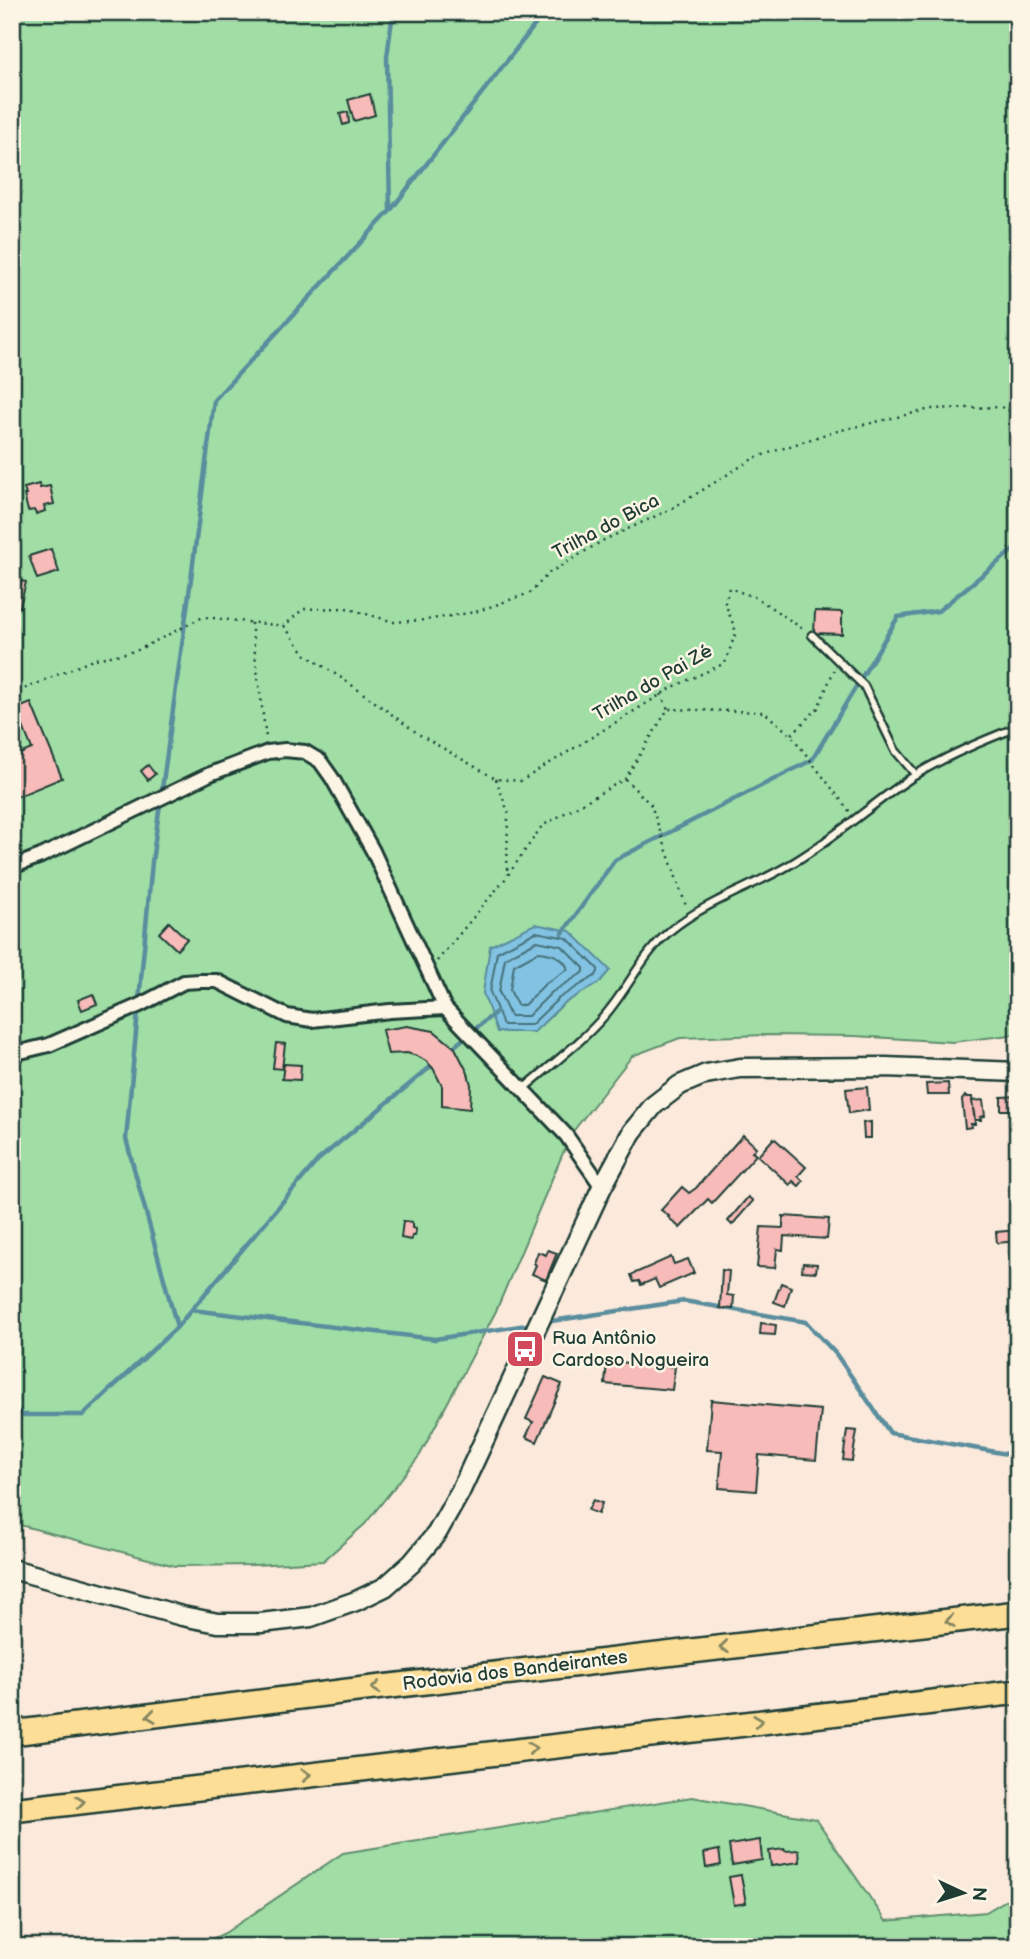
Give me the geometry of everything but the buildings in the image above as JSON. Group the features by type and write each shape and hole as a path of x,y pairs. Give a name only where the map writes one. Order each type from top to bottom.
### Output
{"highway":[{"name":"Rodovia dos Bandeirantes","path":"12,1733 1018,1613"},
{"path":"12,1810 1018,1692"}],"main road":[{"path":"12,1569 182,1616 218,1622 261,1623 311,1616 356,1601 385,1587 412,1563 437,1533 460,1492 602,1187 632,1132 654,1105 680,1085 706,1074 740,1068 858,1067 1018,1072"}],"street":[{"path":"12,867 41,856 210,774 268,752 305,752 320,761 332,778 373,851 445,1008 566,1135 602,1187"},
{"path":"12,1054 49,1045 184,982 217,981 287,1016 312,1020 445,1008"}],"lane":[{"path":"812,635 864,686 895,750 916,775"},
{"path":"522,1090 591,1031 652,949 671,930 823,845 916,775 947,758 1018,727"}],"path":[{"name":"Trilha do Bica","path":"284,626 303,609 346,608 394,622 426,621 475,612 530,593 549,573 593,546 668,510 754,458 829,433 931,410 1001,407 1018,414"},
{"name":"Trilha do Pai Zé","path":"496,779 521,781 673,687 725,663 736,632 725,603 729,587 757,598 812,635"},
{"path":"12,694 96,659 136,651 203,617 284,626 306,655 420,734 496,779 509,812 506,877"},
{"path":"251,623 268,752"},
{"path":"791,735 818,708 838,661"},
{"path":"661,694 668,709"},
{"path":"668,709 764,712 791,735 856,820"},
{"path":"428,972 506,877 542,826 625,779 668,709"},
{"path":"625,779 651,805 690,918"}],"green space":[{"path":"12,12 1018,12 1018,1034 953,1042 855,1036 680,1038 632,1056 571,1134 496,1311 420,1455 365,1524 323,1561 175,1566 12,1523","holes":["593,955 609,970 600,982 563,1004 534,1032"]},
{"path":"692,1797 816,1819 886,1921 986,1912 1018,1893 1018,1947 195,1947 225,1933 343,1853"}],"water":[{"path":"535,924 570,931 610,970 600,982 563,1004 534,1032 497,1032 483,993 490,946"}],"waterway":[{"path":"390,210 387,57 393,12"},
{"path":"177,1327 126,1139 152,862 214,400 390,211 545,12"},
{"path":"562,934 615,860 812,760 898,617 938,611 1018,546"},
{"path":"451,1049 496,1012"},
{"path":"12,1406 23,1415 83,1415 177,1327 318,1160 434,1064"},
{"path":"545,1322 684,1301 806,1322 836,1354 890,1433 1018,1456"},
{"path":"192,1310 435,1339 533,1324"}],"place":[{"name":"Rua Antônio Cardoso Nogueira","path":"525,1349"}]}
